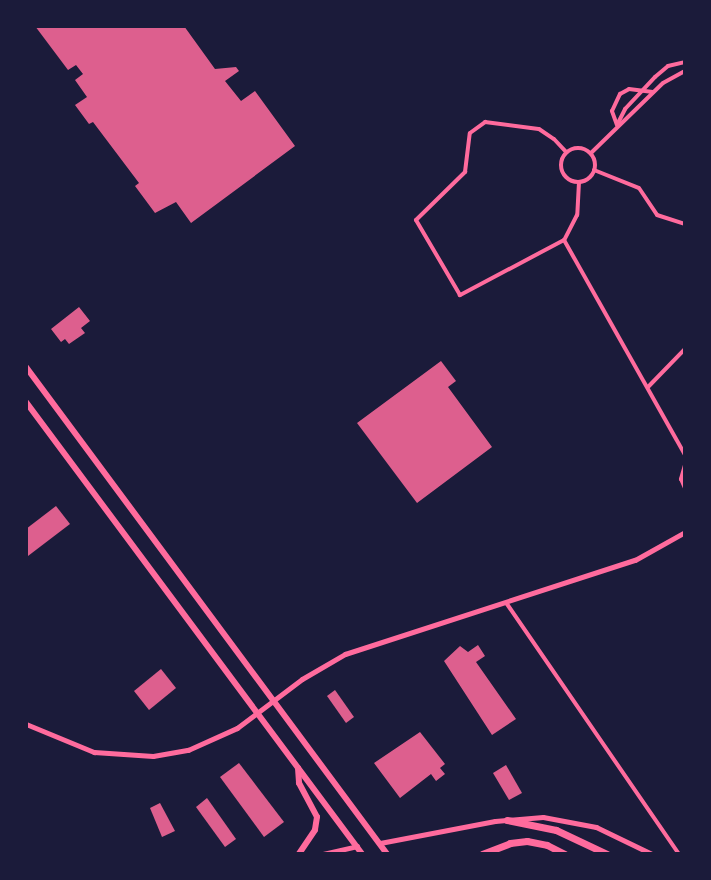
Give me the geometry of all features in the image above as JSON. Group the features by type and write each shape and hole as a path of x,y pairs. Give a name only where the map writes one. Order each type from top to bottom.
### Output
{"highway":[{"path":"26,367 387,854"},
{"path":"26,402 362,854"},
{"path":"298,768 299,783 317,817 315,830 299,854"},
{"path":"507,820 556,830 607,854"},
{"path":"482,854 510,843 527,841 547,845 565,854"}],"main road":[{"path":"26,724 94,752 153,756 203,745 345,654 635,560 685,532"},
{"path":"380,843 533,817 575,821 607,831 652,854"},
{"path":"323,854 357,846"}],"street":[{"path":"617,125 625,109 668,66 685,62"},
{"path":"591,153 673,74 685,71"},
{"path":"617,125 613,102 629,89 653,92"},
{"path":"566,152 539,129 485,122 470,133 465,172 416,220 460,295 564,240 577,215 579,182"},
{"path":"581,148 591,153 594,170 587,180 570,181 562,173 560,162 566,152 581,148"},
{"path":"594,170 639,188 657,215 685,224"},
{"path":"564,240 649,386 685,455"},
{"path":"649,386 685,349"},
{"path":"685,465 681,479 685,488"},
{"path":"507,604 679,854"}],"building":[{"path":"35,26 184,26 215,69 236,67 239,71 225,81 241,101 255,91 295,146 191,223 176,202 155,213 135,186 139,183 93,122 89,124 75,105 87,97 75,80 83,74 76,65 68,70"},
{"path":"79,307 90,321 81,328 85,333 69,344 65,339 61,342 51,329"},
{"path":"441,361 456,381 448,387 492,447 417,503 357,423"},
{"path":"56,506 70,524 28,556 26,529"},
{"path":"478,645 485,656 476,662 516,719 492,735 444,661 460,646 468,652"},
{"path":"161,669 176,688 149,710 134,691"},
{"path":"335,690 354,717 346,723 327,696"},
{"path":"420,732 445,764 440,768 445,774 436,781 431,774 400,798 374,763"},
{"path":"239,763 284,822 264,837 220,777"},
{"path":"506,765 522,793 509,800 493,773"},
{"path":"207,798 236,839 225,847 196,807"},
{"path":"160,803 175,831 162,837 150,808"}]}
